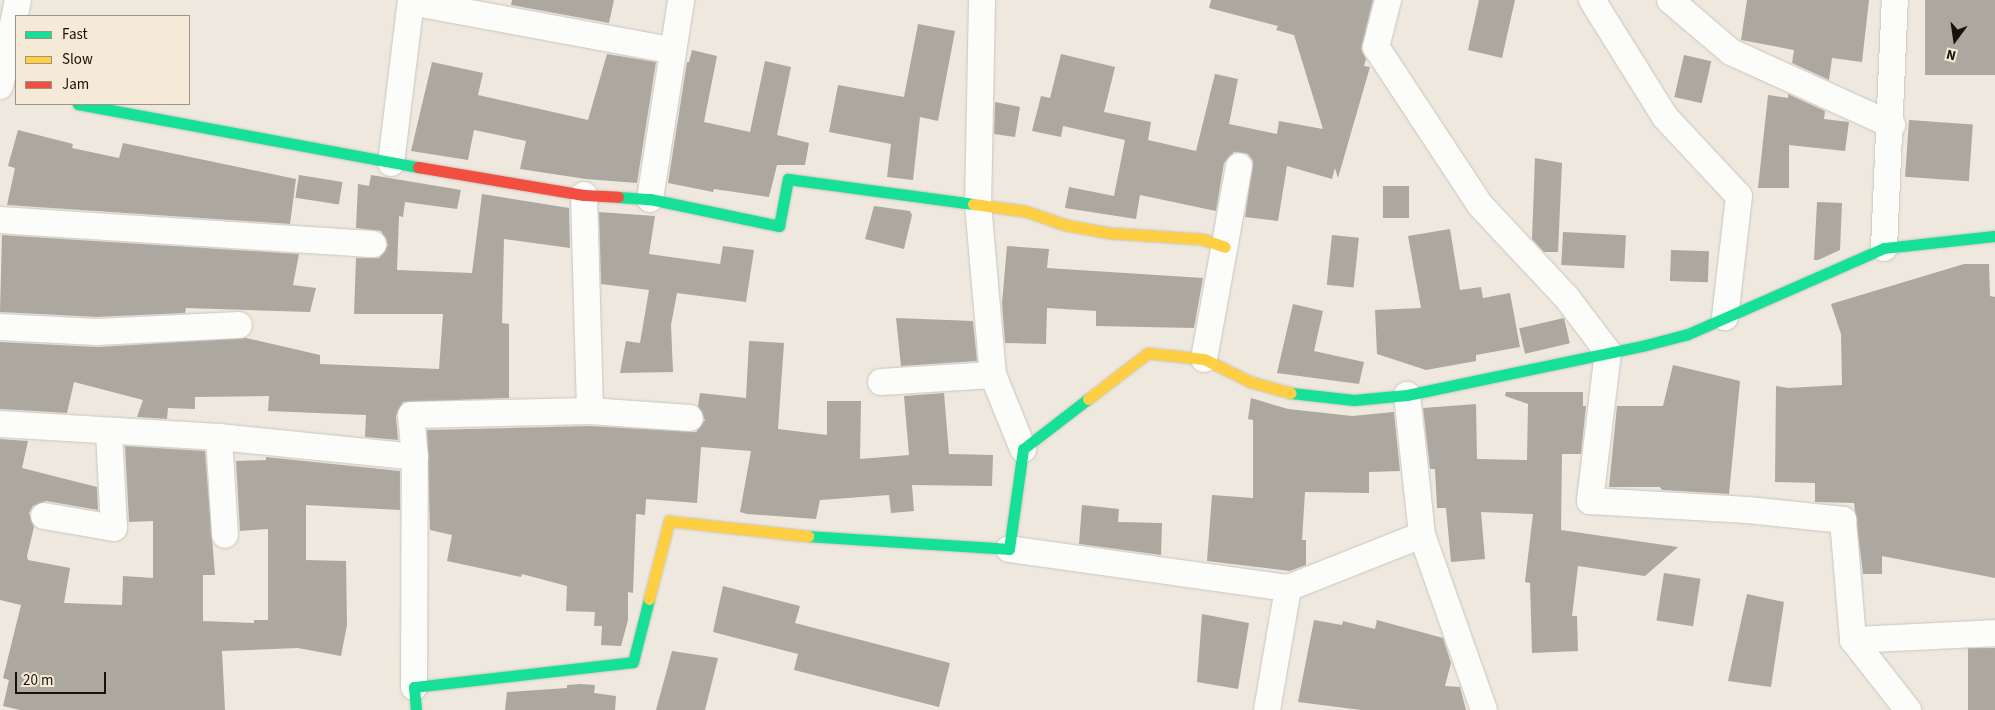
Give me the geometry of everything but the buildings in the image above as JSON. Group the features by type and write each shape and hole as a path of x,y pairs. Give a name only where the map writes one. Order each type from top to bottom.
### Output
{"street":[{"path":"15,92 0,87 18,0"},
{"path":"650,200 671,50 681,0"},
{"path":"982,0 978,204 993,375 1023,449 1009,549"},
{"path":"1388,0 1376,47 1480,205 1567,298 1608,352 1590,501 1748,510 1842,520 1853,640 1908,710"},
{"path":"1592,0 1665,116 1739,196 1725,317"},
{"path":"1670,0 1731,52 1892,125"},
{"path":"1884,248 1892,125 1895,0"},
{"path":"391,163 411,1 671,50"},
{"path":"83,105 391,163 584,196 650,200 779,226 788,179 1025,211 1066,225 1110,233 1202,239 1225,247"},
{"path":"1204,359 1239,166"},
{"path":"584,196 590,411"},
{"path":"0,220 373,244"},
{"path":"1023,449 1148,353 1204,359 1251,382 1290,392 1354,400 1408,395 1688,334 1884,248 1995,236"},
{"path":"0,327 96,332 239,326"},
{"path":"881,382 993,375"},
{"path":"1408,395 1422,535 1484,710"},
{"path":"690,418 590,411 411,415 415,456 415,698 633,662 669,521 819,537 1009,549 1288,588 1422,535"},
{"path":"0,424 219,436 415,456"},
{"path":"44,516 114,528 109,431"},
{"path":"219,436 225,535"},
{"path":"1267,710 1288,588"},
{"path":"1853,640 1995,633"}],"traffic: fast":[{"path":"83,105 418,167"},
{"path":"618,197 650,199 779,226 788,179 973,204"},
{"path":"1291,393 1354,400 1407,395 1646,345 1688,334 1884,248 1995,236"},
{"path":"808,536 1009,549 1023,449 1088,399"},
{"path":"416,710 414,687 633,662 649,599"}],"traffic: slow":[{"path":"973,204 1025,211 1066,225 1110,233 1202,239 1225,247"},
{"path":"1088,399 1148,353 1204,359 1251,382 1291,393"},
{"path":"649,599 669,521 808,536"}],"traffic: jam":[{"path":"418,167 584,195 618,197"}]}
